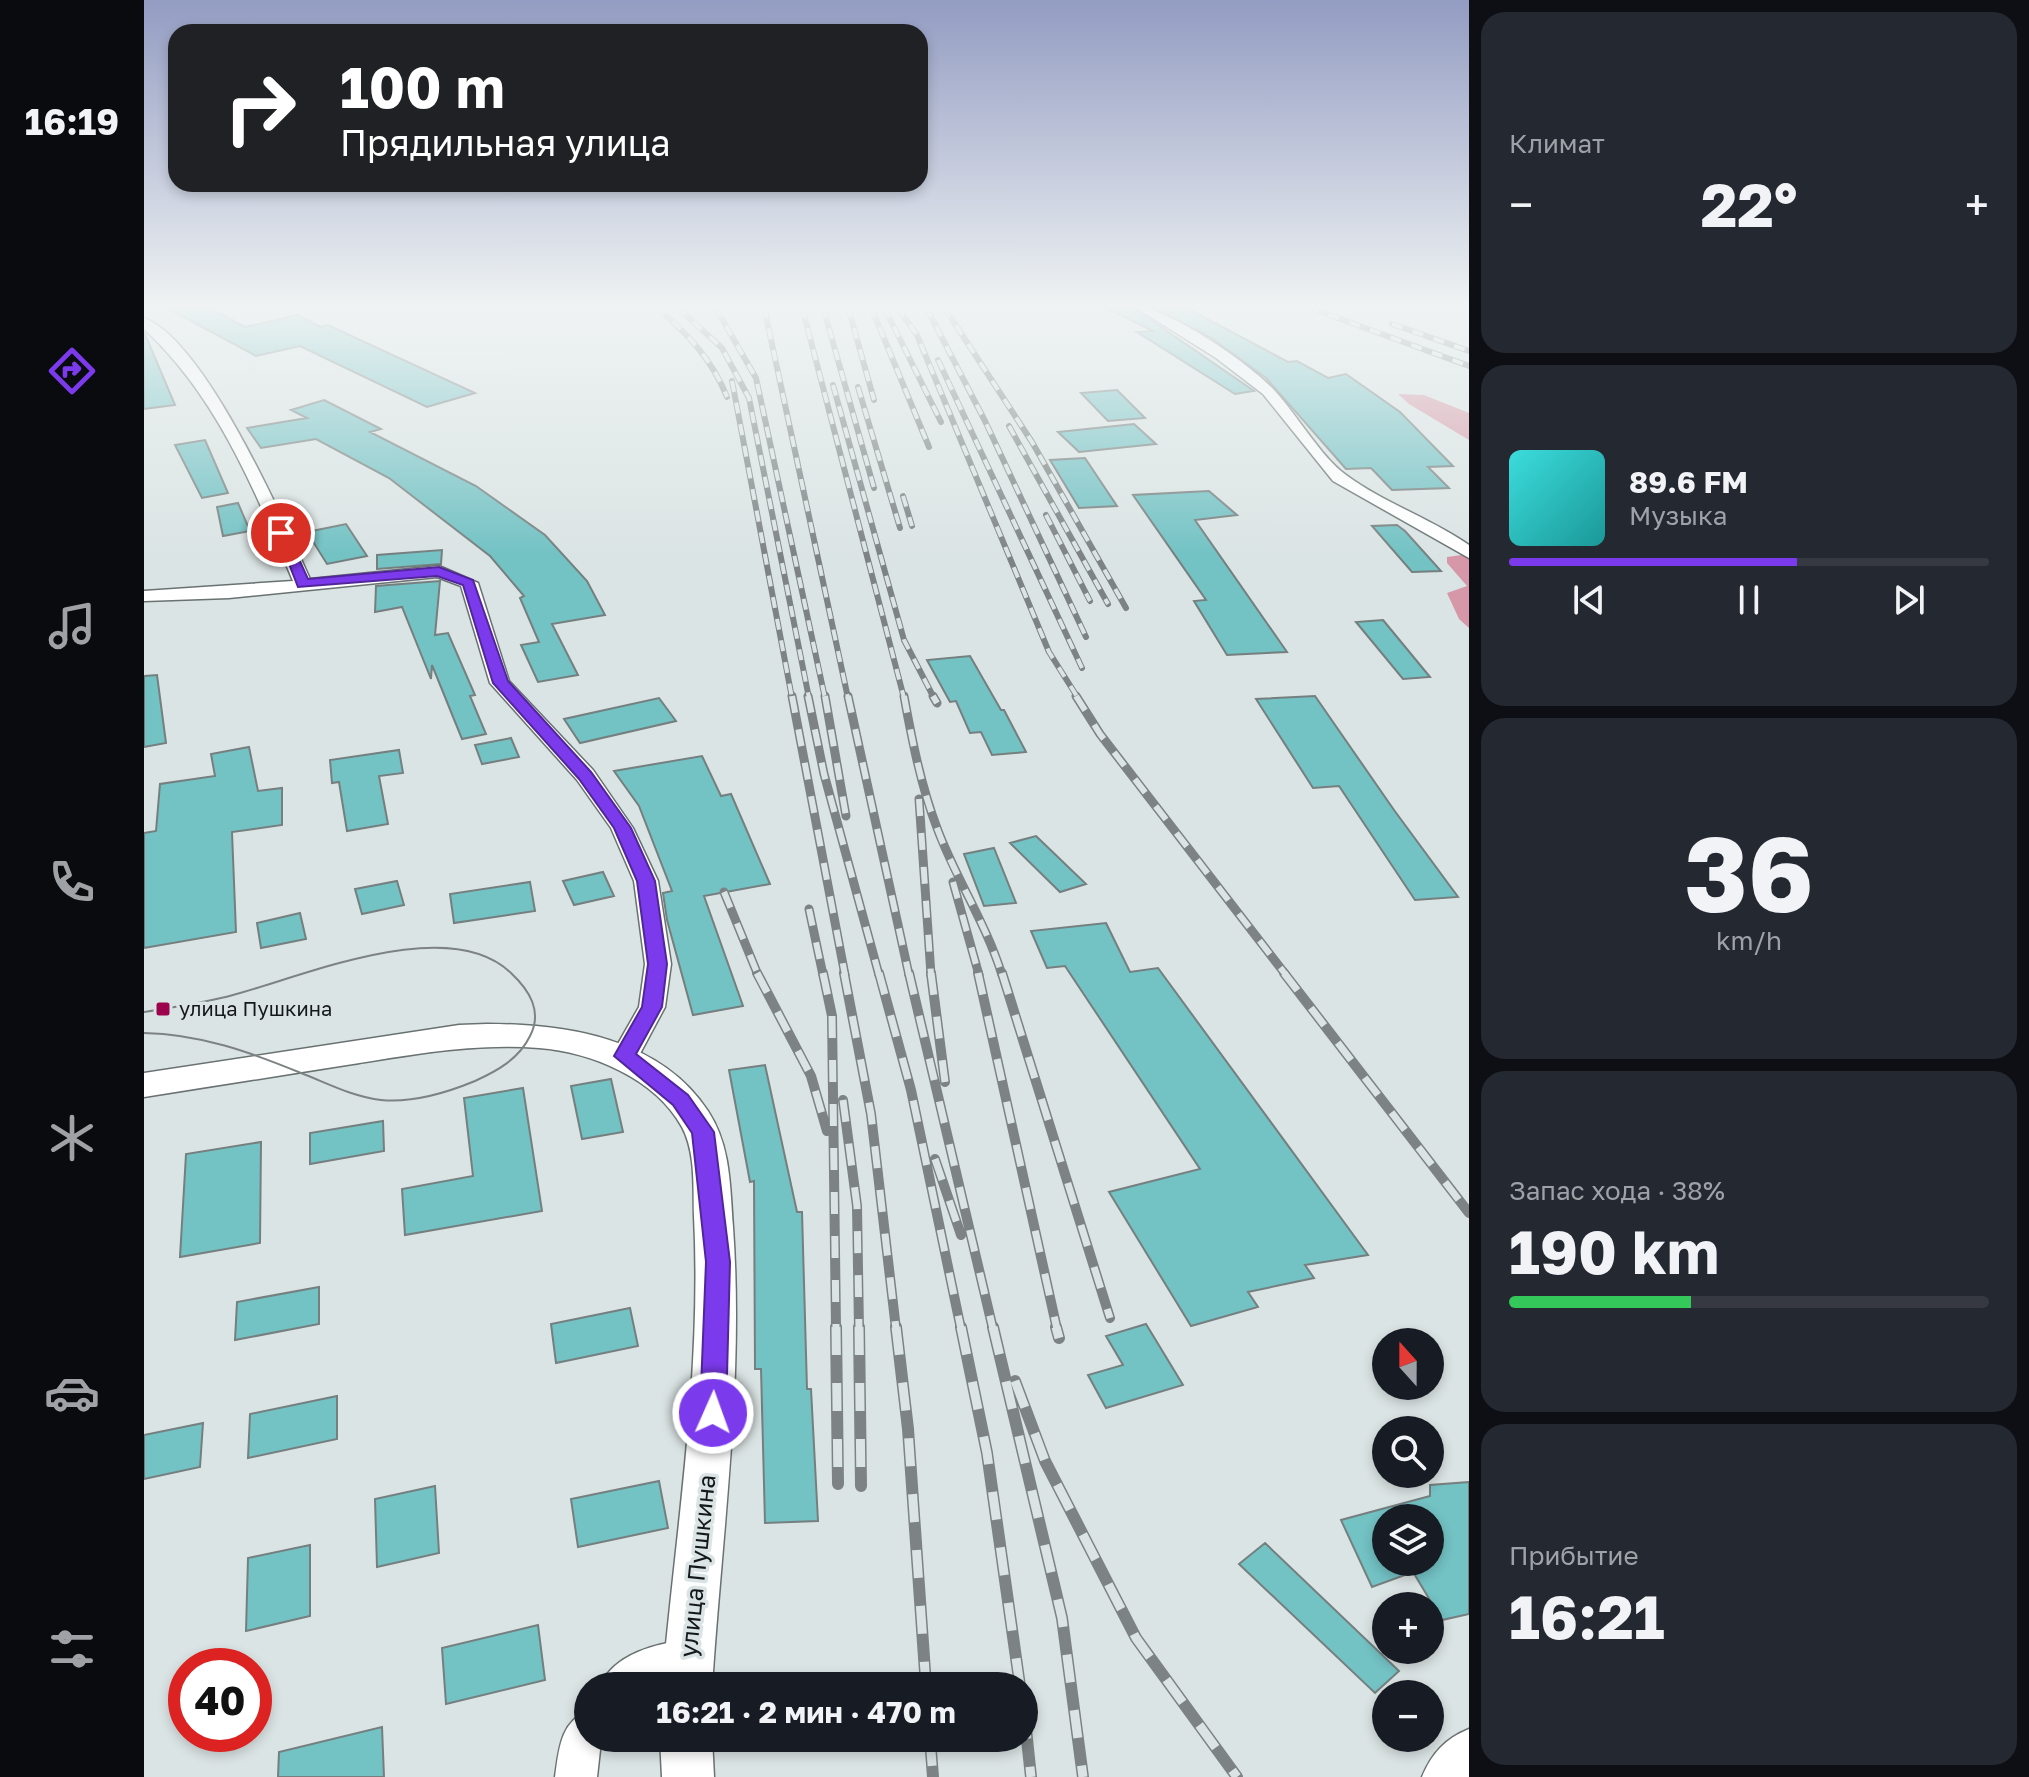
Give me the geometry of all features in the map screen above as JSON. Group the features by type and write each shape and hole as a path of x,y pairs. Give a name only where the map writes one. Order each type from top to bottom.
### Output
{"street":[{"path":"203,390 224,423 303,584"},
{"path":"1267,390 1339,478 1439,532 1469,553"},
{"path":"144,596 229,593 439,571 469,583 500,683 585,775 622,828 646,881 658,964 652,1007 625,1056"},
{"name":"улица Пушкина","path":"144,1085 459,1036 530,1036 589,1044 625,1056 681,1100 703,1132 718,1262 713,1413 688,1672"},
{"path":"637,1672 663,1661 688,1672"},
{"path":"576,1777 579,1752"},
{"path":"687,1752 688,1777"},
{"path":"1448,1777 1469,1755"}],"shaded area":[{"path":"1398,394 1424,395 1469,413 1469,440 1409,404"},
{"path":"1469,554 1469,628 1459,619 1447,593 1467,586 1447,563 1447,557"}],"building":[{"path":"144,390 169,390 175,405 144,409"},
{"path":"391,390 468,390 475,393 427,407"},
{"path":"1117,390 1145,418 1108,421 1081,393"},
{"path":"1229,390 1254,391 1235,394"},
{"path":"1276,390 1369,390 1400,412 1453,466 1428,467 1449,488 1392,490 1371,468 1346,469"},
{"path":"324,400 381,429 370,432 476,486 545,535 587,581 605,615 552,624 578,675 538,682 521,645 539,642 520,598 524,596 490,556 389,478 316,439 261,448 247,428 307,418 291,410"},
{"path":"1134,424 1156,444 1079,452 1058,432"},
{"path":"205,440 228,493 202,498 175,445"},
{"path":"1085,458 1117,506 1079,508 1050,460"},
{"path":"1209,491 1237,515 1195,520 1287,652 1227,655 1194,601 1206,600 1133,495"},
{"path":"238,503 250,531 223,536 217,507"},
{"path":"346,524 367,556 327,564 307,532"},
{"path":"1397,525 1441,571 1412,572 1372,526"},
{"path":"442,550 441,564 377,569 377,555"},
{"path":"440,581 435,635 448,633 475,695 470,696 486,734 462,739 432,665 431,679 402,607 375,612 376,586"},
{"path":"1383,620 1430,677 1403,679 1356,622"},
{"path":"970,656 1026,752 992,755 981,732 970,733 956,701 950,702 927,660"},
{"path":"157,675 166,743 144,747 144,676"},
{"path":"1315,696 1458,897 1415,900 1339,786 1313,788 1256,699"},
{"path":"659,698 676,721 580,743 564,719"},
{"path":"511,738 519,757 482,764 475,745"},
{"path":"249,747 258,791 282,788 282,825 232,832 236,932 144,948 144,833 156,831 160,784 215,776 211,754"},
{"path":"399,750 403,773 379,776 388,824 347,831 339,782 332,783 330,760"},
{"path":"702,756 721,796 731,794 770,884 704,896 743,1006 693,1015 667,920 663,893 672,891 639,806 614,771"},
{"path":"1036,836 1086,884 1060,892 1010,843"},
{"path":"994,848 1016,903 984,906 964,854"},
{"path":"603,872 614,896 574,905 563,881"},
{"path":"397,881 404,905 362,914 355,889"},
{"path":"530,882 535,911 454,923 450,894"},
{"path":"300,913 306,939 261,948 257,923"},
{"path":"1106,923 1130,972 1158,968 1368,1255 1305,1265 1314,1278 1248,1292 1258,1307 1191,1326 1109,1192 1200,1169 1065,966 1047,968 1031,931"},
{"path":"765,1065 797,1212 802,1212 807,1389 811,1389 818,1521 765,1523 761,1369 755,1369 754,1181 750,1182 729,1070"},
{"path":"611,1079 623,1132 582,1139 571,1086"},
{"path":"523,1088 542,1211 405,1235 402,1189 473,1176 464,1098"},
{"path":"383,1121 384,1151 310,1164 310,1133"},
{"path":"261,1142 260,1243 180,1257 186,1154"},
{"path":"319,1287 319,1324 235,1340 237,1302"},
{"path":"630,1308 638,1346 556,1363 551,1324"},
{"path":"1146,1324 1183,1385 1106,1408 1088,1375 1123,1365 1106,1336"},
{"path":"337,1396 337,1439 248,1458 250,1414"},
{"path":"203,1423 200,1467 144,1479 144,1435"},
{"path":"659,1481 668,1528 578,1547 571,1499"},
{"path":"1469,1482 1469,1614 1444,1620 1444,1592 1425,1592 1415,1576 1444,1576 1444,1504 1400,1504 1430,1496 1430,1488"},
{"path":"435,1486 439,1553 377,1567 375,1499"},
{"path":"1372,1512 1372,1576 1402,1576 1372,1587 1341,1520"},
{"path":"1265,1543 1372,1645 1372,1664 1392,1664 1399,1671 1389,1680 1372,1680 1372,1690 1239,1564"},
{"path":"310,1545 310,1616 246,1631 248,1558"},
{"path":"538,1625 545,1680 446,1704 442,1648"},
{"path":"382,1727 384,1777 278,1777 279,1752"}],"tram line":[{"path":"144,1012 222,998 376,954 452,948 484,956 511,973 528,994 535,1018 525,1044 514,1058 499,1068 475,1081 441,1093 393,1101 350,1093 224,1046 185,1037 144,1033"}],"railway":[{"path":"724,390 727,397"},
{"path":"734,390 792,698"},
{"path":"745,390 749,398 809,698"},
{"path":"759,390 825,698"},
{"path":"782,390 848,698"},
{"path":"824,390 904,698"},
{"path":"834,390 904,640 934,698"},
{"path":"846,390 874,488"},
{"path":"859,390 900,528"},
{"path":"871,390 874,400"},
{"path":"905,390 929,447"},
{"path":"925,390 941,422"},
{"path":"940,390 1049,652 1078,698"},
{"path":"952,390 1082,668"},
{"path":"969,390 1086,637"},
{"path":"998,390 1032,442 1126,608"},
{"path":"1009,426 1108,604"},
{"path":"903,496 912,526"},
{"path":"1046,515 1090,601"},
{"path":"792,696 845,975"},
{"path":"808,696 824,774 879,975"},
{"path":"825,696 846,816"},
{"path":"848,696 909,975"},
{"path":"904,696 931,812 1002,975"},
{"path":"933,696 937,703"},
{"path":"1076,696 1100,734 1286,975"},
{"path":"919,799 931,975"},
{"path":"953,882 979,975"},
{"path":"724,892 758,975"},
{"path":"809,909 823,975"},
{"path":"823,973 832,1016 836,1329"},
{"path":"844,973 871,1114 896,1329"},
{"path":"879,973 911,1090 961,1329"},
{"path":"909,973 993,1329"},
{"path":"931,973 945,1082"},
{"path":"978,973 1057,1329"},
{"path":"1002,973 1110,1318"},
{"path":"1284,973 1469,1213"},
{"path":"758,975 811,1076 827,1131"},
{"path":"843,1100 857,1206 859,1329"},
{"path":"935,1159 961,1235"},
{"path":"836,1327 838,1484"},
{"path":"859,1327 861,1486"},
{"path":"896,1327 908,1429 925,1672"},
{"path":"961,1327 987,1453 1018,1672"},
{"path":"993,1327 1062,1618 1083,1777"},
{"path":"1056,1327 1059,1338"},
{"path":"1015,1381 1045,1461 1136,1638 1237,1777"},
{"path":"931,1752 933,1777"},
{"path":"1028,1752 1031,1777"}],"place":[{"name":"улица Пушкина","path":"163,1009"}],"route":[{"path":"281,533 303,584 439,571 458,576 469,583 500,683 585,775 622,828 646,881 658,964 652,1007 625,1056 681,1100 703,1132 718,1262 713,1413"}]}
